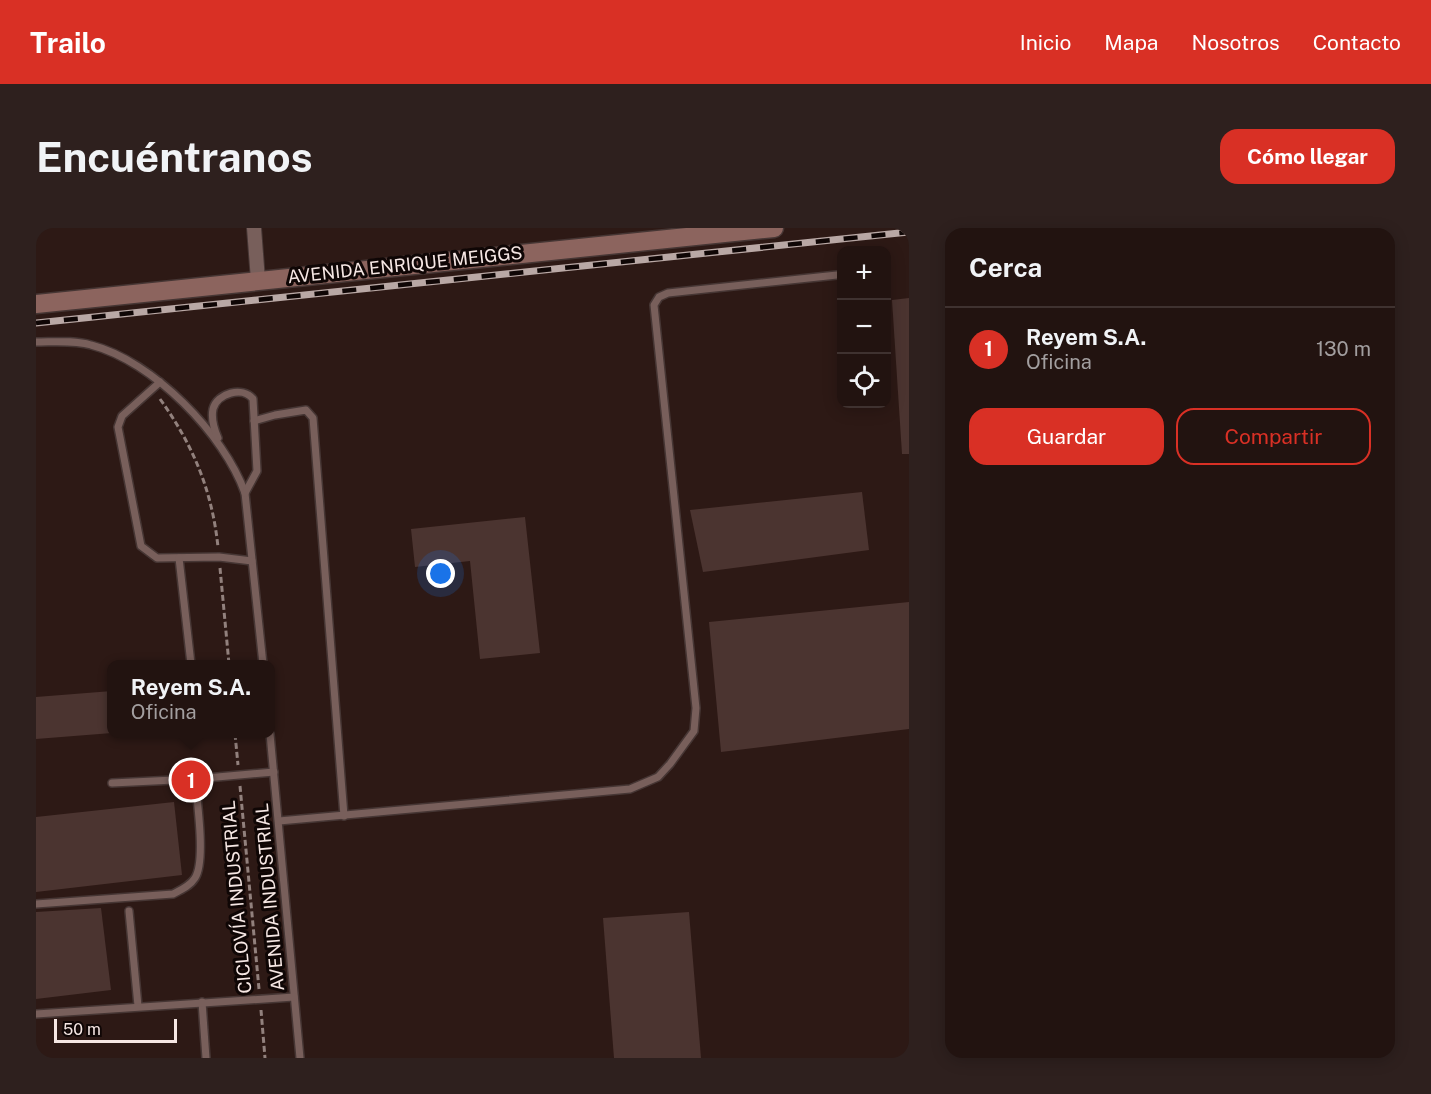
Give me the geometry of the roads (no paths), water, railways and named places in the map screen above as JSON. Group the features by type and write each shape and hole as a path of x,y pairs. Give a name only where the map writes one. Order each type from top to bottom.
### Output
{"street":[{"path":"254,228 258,280"},
{"name":"AVENIDA ENRIQUE MEIGGS","path":"36,304 774,228"}],"lane":[{"path":"279,821 630,789 658,777 694,731 696,708 654,305 659,297 668,293 837,275"},
{"path":"36,342 90,344 133,362 184,405 221,446"},
{"path":"159,382 122,416 118,427 141,546 147,553 157,558 219,557 252,561"},
{"path":"245,493 257,471 253,399 249,394 241,392 224,396 213,408 213,419 214,430 239,476 245,493 263,660"},
{"path":"254,422 275,415 306,410 313,418 344,816"},
{"path":"179,558 191,660"},
{"name":"AVENIDA INDUSTRIAL","path":"270,738 300,1058"},
{"path":"112,783 274,772"},
{"path":"36,904 173,894 188,886 196,876 201,861 195,779"},
{"path":"129,911 138,1006"},
{"path":"36,1014 294,998"},
{"path":"202,1002 206,1058"}],"railway":[{"path":"36,323 909,232"}],"place":[{"name":"Reyem S.A.","path":"191,780"}]}
